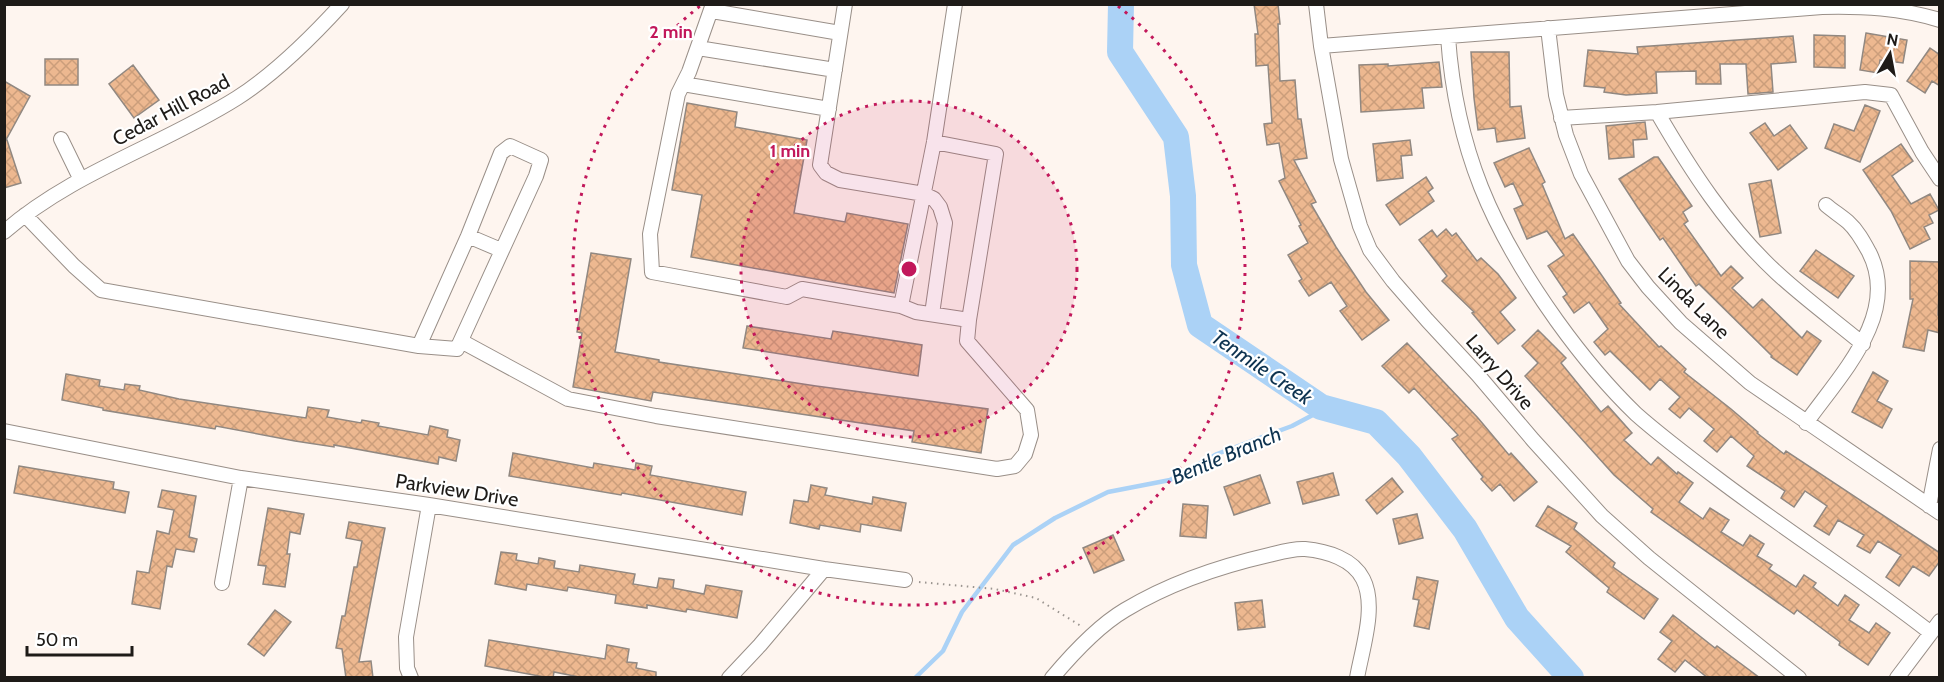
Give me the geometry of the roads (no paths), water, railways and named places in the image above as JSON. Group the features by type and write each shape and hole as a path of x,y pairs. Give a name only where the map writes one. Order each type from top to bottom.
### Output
{"street":[{"name":"Cedar Hill Road","path":"4,232 80,178 207,115 238,97 294,53 342,4"},
{"path":"845,4 820,165 826,173 840,180 924,194 934,199 940,207 945,223 932,314"},
{"path":"901,306 934,142 955,4"},
{"name":"Larry Drive","path":"1316,4 1341,159 1356,216 1370,250 1393,281 1602,516 1649,558 1799,678"},
{"path":"1321,46 1861,6 1894,8 1940,20"},
{"path":"840,33 712,8 698,48 678,93 650,234 652,272 787,297 802,289 969,320"},
{"name":"Linda Lane","path":"1548,28 1561,118 1581,174 1629,261 1648,287 1681,323 1750,383 1934,509"},
{"path":"1448,37 1451,76 1460,121 1477,180 1498,228 1520,266 1579,351 1635,413 1688,457 1931,633"},
{"path":"698,48 835,70"},
{"path":"683,84 829,109"},
{"path":"1561,118 1657,112 1865,92 1891,95 1922,152 1940,179"},
{"path":"1657,112 1678,147 1732,225 1777,273 1863,344"},
{"path":"61,139 80,178"},
{"path":"461,340 568,399 656,416 997,469 1015,466 1025,454 1031,435 1027,410 967,341 996,154 934,142"},
{"path":"25,215 101,290 419,346 457,349 536,176 541,160 510,146 501,153 468,236 419,346"},
{"path":"1806,423 1863,344 1877,305 1878,280 1873,260 1862,239 1849,222 1826,206"},
{"path":"468,236 501,250"},
{"name":"Parkview Drive","path":"4,431 241,478 429,505 904,580"},
{"path":"1934,509 1940,449"},
{"path":"222,583 241,478"},
{"path":"411,678 407,668 406,637 429,505"},
{"path":"1052,678 1095,634 1124,610 1150,596 1249,559 1304,549 1336,556 1354,567 1363,580 1369,596 1369,614 1357,678"},
{"path":"729,678 824,569"},
{"path":"1897,678 1940,621"}],"waterway":[{"name":"Tenmile Creek","path":"1121,4 1120,52 1176,137 1183,196 1184,265 1200,325 1321,407 1376,422 1409,456 1465,529 1517,618 1571,678"},
{"name":"Bentle Branch","path":"915,678 943,651 962,612 1013,545 1055,518 1108,492 1170,480 1217,454 1292,426 1326,408"}]}
